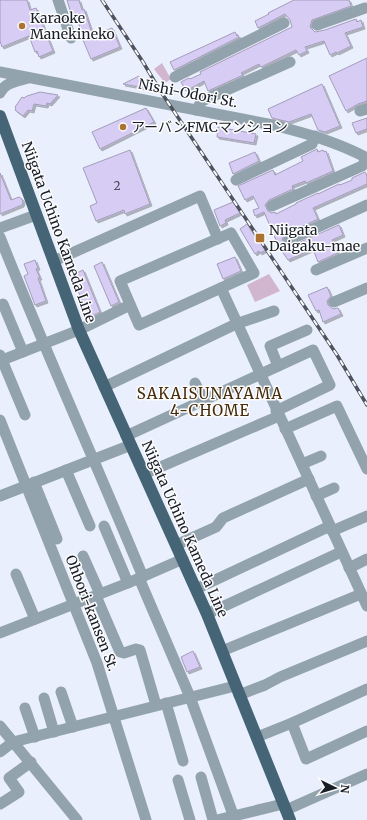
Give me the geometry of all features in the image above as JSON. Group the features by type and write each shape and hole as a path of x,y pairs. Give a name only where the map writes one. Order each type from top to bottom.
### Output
{"main road":[{"name":"Niigata Uchino Kameda Line","path":"0,116 78,330 207,614 286,811"}],"street":[{"path":"58,0 71,38"},
{"path":"317,25 364,7"},
{"path":"175,76 284,23"},
{"path":"196,110 202,101 290,62"},
{"name":"Nishi-Odori St.","path":"0,72 273,125 315,136 367,158"},
{"path":"0,93 8,84 29,78"},
{"path":"236,180 312,144 315,136"},
{"path":"272,206 362,166 367,158"},
{"path":"54,261 200,196 218,239"},
{"path":"289,240 367,205"},
{"path":"0,228 36,215"},
{"path":"231,233 254,273 221,288 139,326 120,281 231,233"},
{"path":"0,237 190,696 234,818"},
{"path":"316,270 367,248"},
{"path":"221,288 236,324 309,479 341,552 365,600 222,652"},
{"path":"334,302 367,288"},
{"path":"3,304 23,352"},
{"path":"25,414 1,359 23,352 78,330 130,305"},
{"path":"104,387 236,324 274,311"},
{"path":"278,366 270,346 307,330"},
{"path":"0,496 93,459 204,400 313,350 330,385 278,414 144,474"},
{"path":"195,383 204,400"},
{"path":"285,430 337,406 357,445 367,469"},
{"name":"Ohbori-kansen St.","path":"0,420 30,484 97,664 146,820"},
{"path":"302,464 321,456"},
{"path":"66,470 90,526"},
{"path":"176,545 216,527 224,518 309,479"},
{"path":"30,484 57,539"},
{"path":"316,496 334,488"},
{"path":"196,589 331,529 367,516"},
{"path":"104,526 128,583"},
{"path":"207,614 341,552"},
{"path":"83,556 120,652 124,653 136,648 140,650 182,761"},
{"path":"0,633 128,583 182,559"},
{"path":"349,568 367,559"},
{"path":"16,574 35,619"},
{"path":"0,752 13,742 190,696 237,691 286,674 367,641"},
{"path":"257,737 367,689"},
{"path":"61,692 73,727"},
{"path":"44,698 54,732"},
{"path":"25,708 35,737"},
{"path":"292,723 306,759 367,731"},
{"path":"0,726 77,820"},
{"path":"0,804 19,792 9,778 30,762"},
{"path":"217,820 286,811 367,774"},
{"path":"201,778 213,820"},
{"path":"178,780 190,820"}],"shaded area":[{"path":"162,63 171,79 165,83 154,69"},
{"path":"269,274 280,291 255,302 247,285"}],"building":[{"path":"0,0 27,0 30,10 36,8 53,51 39,57 37,51 35,52 29,36 2,47 0,41"},
{"path":"67,0 79,0 82,10 84,9 93,36 112,28 120,47 91,59 83,40 77,19 73,20"},
{"path":"294,0 349,0 351,6 312,20 310,27 315,32 356,19 357,22 361,20 363,27 345,33 351,46 337,53 336,52 330,55 324,41 305,47 307,51 299,55 296,50 261,67 259,64 241,73 243,75 208,91 204,81 186,91 181,82 201,74 200,72 292,27 290,20 285,14 258,28 255,21"},
{"path":"235,32 239,37 174,70 170,62"},
{"path":"367,58 367,101 346,111 329,76"},
{"path":"139,76 145,88 123,84"},
{"path":"322,84 340,126 325,132 318,130 311,114 289,122 272,118 268,109"},
{"path":"40,92 58,95 50,104 47,103 46,106 34,104 32,111 28,110 23,116 15,110 15,107 22,97 24,98"},
{"name":"アーバンFMCマンション","path":"146,108 154,122 100,149 92,132"},
{"path":"367,118 367,129 356,133 352,123"},
{"path":"218,127 256,134 254,143 217,137"},
{"path":"317,149 318,152 323,150 324,152 326,151 333,171 306,183 305,181 292,186 293,189 269,200 265,205 268,211 272,213 275,212 276,214 318,193 352,180 352,178 365,172 367,176 367,184 313,208 318,219 286,234 282,239 285,245 291,246 339,225 343,235 332,240 338,253 318,262 313,249 288,260 279,247 264,212 255,216 253,210 259,208 253,196 245,200 238,186 273,170 275,175 303,161 301,157"},
{"path":"130,150 150,204 125,214 124,210 96,221 90,206 97,203 83,168"},
{"path":"255,152 259,161 233,174 229,163"},
{"path":"0,173 11,200 19,197 23,202 22,205 0,214"},
{"path":"233,202 240,213 225,220 226,223 220,226 214,210"},
{"path":"247,224 266,250 260,253 259,251 255,254 240,229"},
{"path":"235,257 241,271 223,279 217,264"},
{"path":"35,260 38,268 36,269 40,278 38,278 46,301 35,305 24,276 28,274 24,264"},
{"path":"102,262 119,302 111,306 94,266"},
{"path":"83,270 100,312 90,317 71,276"},
{"path":"327,287 331,296 327,301 328,305 333,309 338,308 341,314 323,322 319,310 316,311 308,295"},
{"path":"193,651 200,667 187,672 181,657"}],"railway":[{"path":"102,0 159,89 337,355 367,405"}],"place":[{"name":"Karaoke Manekineko","path":"22,26"},
{"name":"アーバンFMCマンション","path":"123,127"},
{"name":"Niigata Daigaku-mae","path":"260,238"}],"district":[{"name":"SAKAISUNAYAMA 4-CHOME","path":"210,402"}]}
